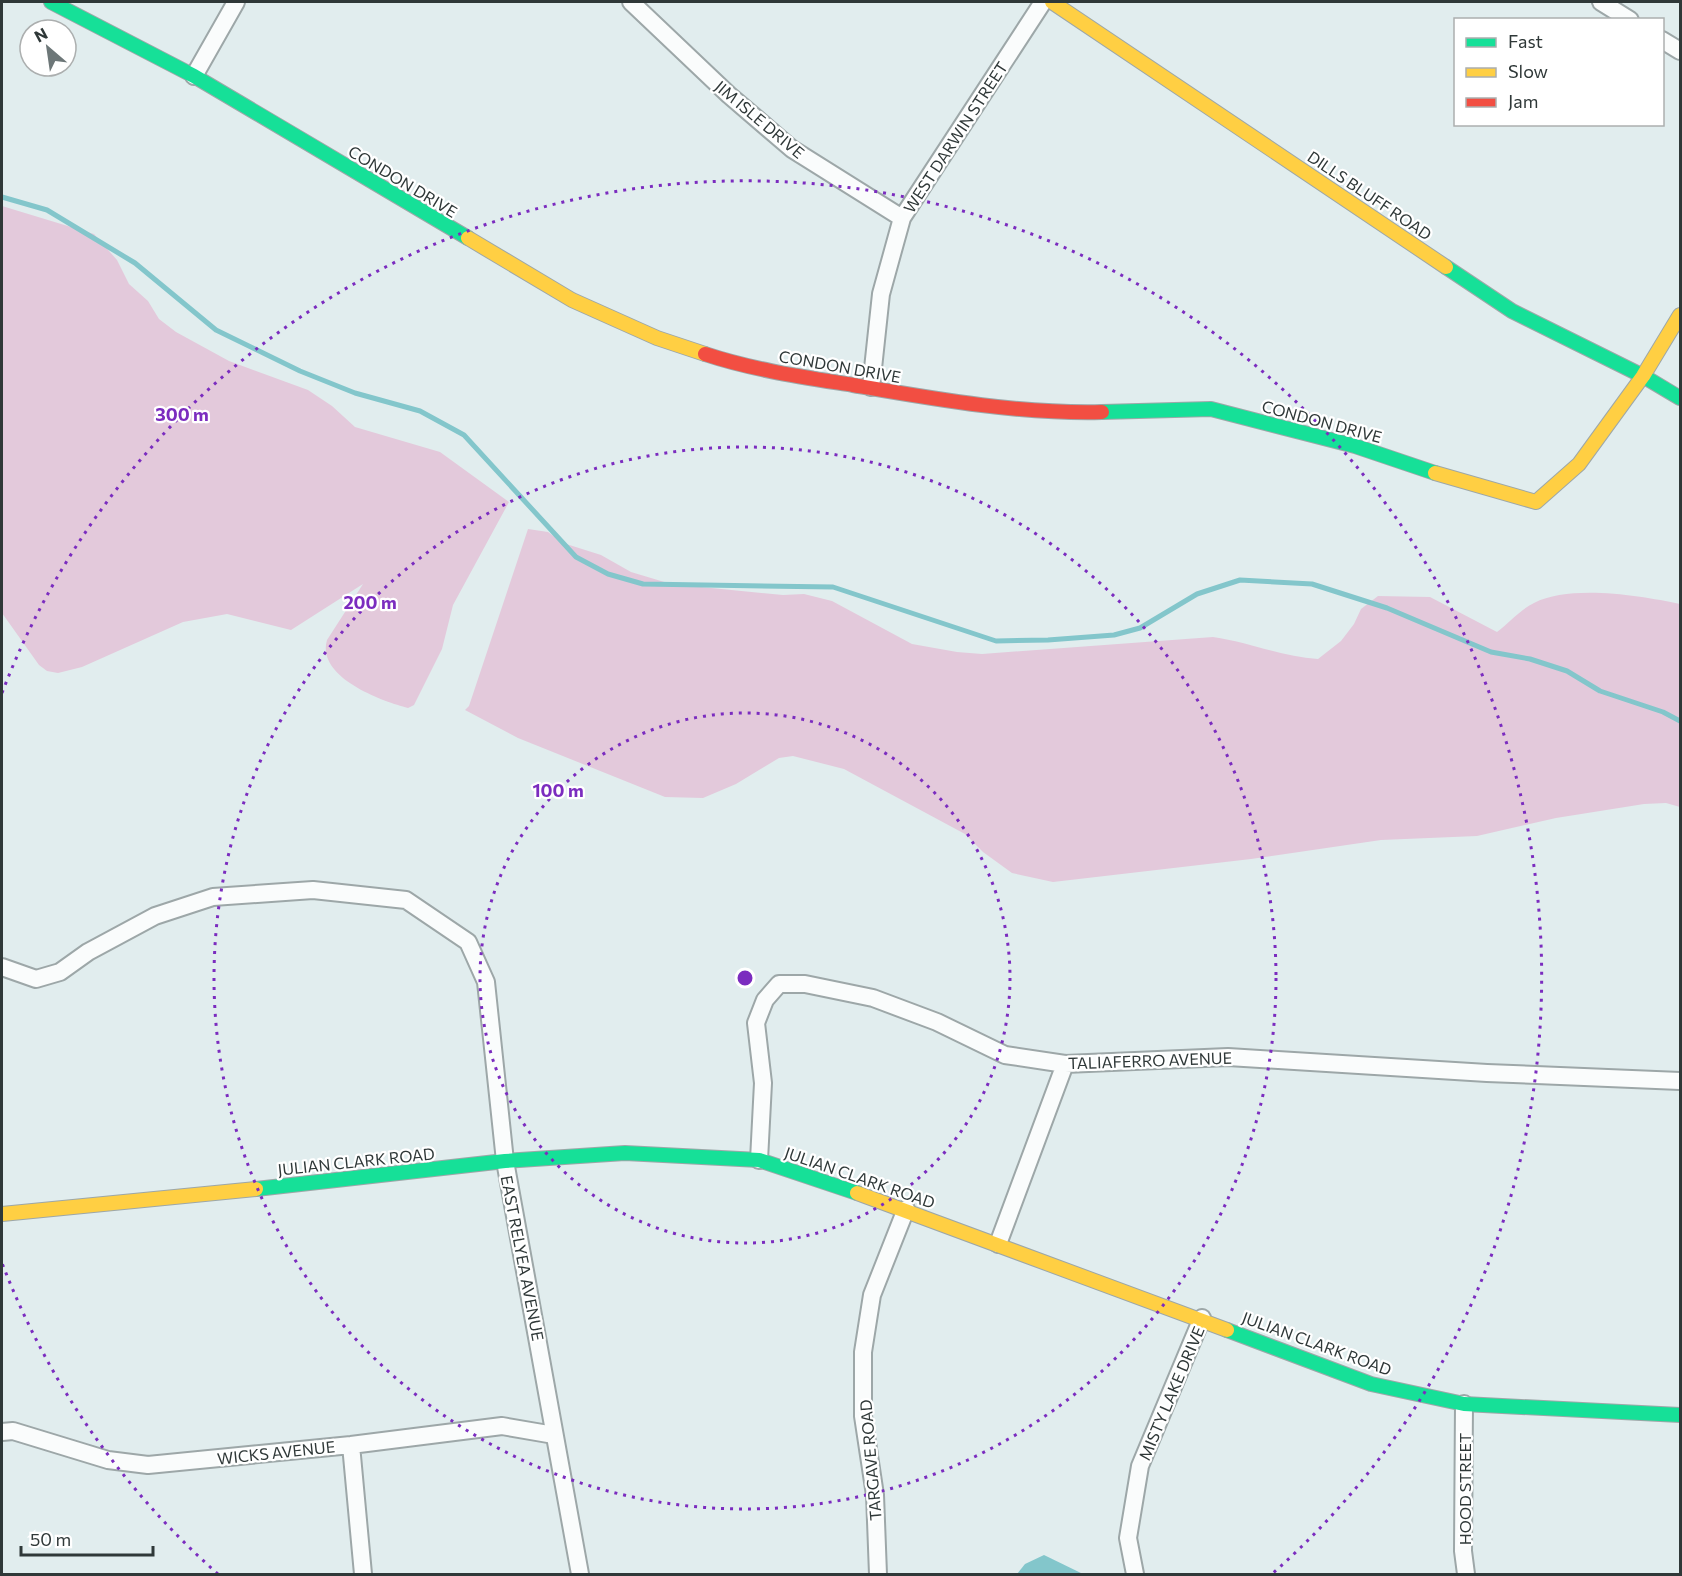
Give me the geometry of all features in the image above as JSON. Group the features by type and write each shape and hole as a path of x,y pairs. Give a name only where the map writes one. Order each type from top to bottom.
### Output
{"street":[{"name":"CONDON DRIVE","path":"51,2 195,76 572,300 657,338 740,366 934,399 1054,413 1211,408 1355,446 1470,485 1536,502 1579,464 1643,376"},
{"path":"195,76 236,2"},
{"name":"JIM ISLE DRIVE","path":"631,2 729,95 792,148 902,218"},
{"name":"WEST DARWIN STREET","path":"871,387 881,294 902,218 1043,2"},
{"name":"DILLS BLUFF ROAD","path":"1052,2 1512,311 1643,376 1680,398"},
{"path":"1601,2 1627,18"},
{"path":"1664,41 1680,51"},
{"path":"1643,376 1680,315"},
{"name":"EAST RELYEA AVENUE","path":"2,967 36,979 60,972 88,952 155,916 213,897 313,890 406,900 468,942 486,982 506,1161 580,1575"},
{"name":"TALIAFERRO AVENUE","path":"759,1160 763,1083 756,1023 765,1000 779,984 805,984 873,998 937,1022 1005,1055 1065,1064 1228,1057 1487,1073 1680,1081"},
{"path":"998,1244 1065,1064"},
{"name":"JULIAN CLARK ROAD","path":"2,1214 359,1179 506,1161 625,1153 759,1160 906,1209 1202,1318 1371,1384 1464,1404 1680,1415"},
{"name":"TARGAVE ROAD","path":"878,1575 875,1495 863,1416 863,1352 872,1295 906,1209"},
{"name":"MISTY LAKE DRIVE","path":"1135,1575 1128,1538 1140,1466 1202,1318"},
{"name":"HOOD STREET","path":"1464,1404 1463,1551 1466,1575"},
{"name":"WICKS AVENUE","path":"2,1432 13,1431 108,1460 148,1465 351,1445 502,1426 554,1435"},
{"path":"351,1445 363,1575"}],"shaded area":[{"path":"2,206 94,234 117,260 129,284 148,301 159,319 176,332 229,361 308,390 332,406 355,427 440,452 509,502 453,605 442,649 414,705 408,708 382,700 353,685 331,665 326,653 327,640 363,584 291,630 227,614 183,622 82,667 58,673 47,671 39,665 2,613"},
{"path":"528,529 548,532 563,543 601,555 631,572 671,584 783,595 804,594 832,601 912,644 982,654 1213,637 1318,659 1341,641 1354,624 1361,609 1378,596 1430,597 1497,632 1534,603 1549,597 1567,594 1606,593 1680,604 1680,807 1666,803 1644,804 1556,818 1477,836 1381,840 1251,859 1053,882 1012,873 983,852 965,834 844,769 793,756 779,758 736,784 703,798 665,797 518,738 465,710 469,706"}],"water":[{"path":"1044,1555 1083,1574 1017,1574 1025,1564"}],"waterway":[{"path":"2,197 47,210 135,263 216,330 300,371 355,393 420,411 464,435 576,557 608,574 643,584 833,587 996,641 1114,635 1140,628 1197,594 1240,580 1312,584 1387,608 1491,652 1530,659 1567,671 1600,691 1663,712 1680,721"}],"traffic: fast":[{"path":"51,2 194,76 468,238"},
{"path":"1446,267 1512,311 1643,376 1680,398"},
{"path":"1102,412 1211,409 1355,446 1435,473"},
{"path":"256,1189 505,1161 625,1153 759,1160 857,1193"},
{"path":"1227,1330 1371,1384 1464,1404 1680,1415"}],"traffic: slow":[{"path":"1052,2 1446,267"},
{"path":"468,238 572,300 657,338 705,354"},
{"path":"1435,473 1536,502 1579,464 1643,376 1680,315"},
{"path":"2,1214 256,1189"},
{"path":"857,1193 1227,1330"}],"traffic: jam":[{"path":"705,354 778,372 946,400 1040,411 1102,412"}]}
